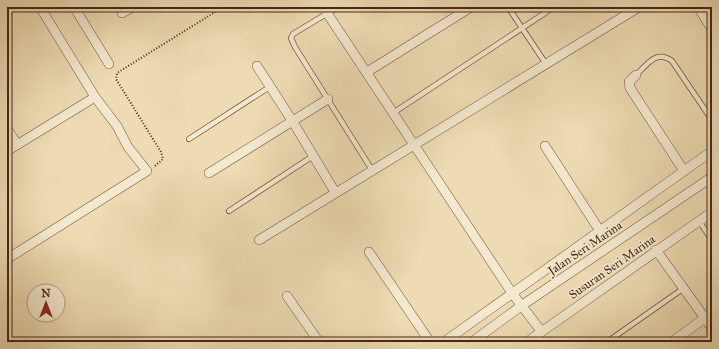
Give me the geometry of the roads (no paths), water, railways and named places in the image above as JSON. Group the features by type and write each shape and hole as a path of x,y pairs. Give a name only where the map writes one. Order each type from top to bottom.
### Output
{"street":[{"path":"7,260 147,171 128,147 117,126 95,97 40,7"},
{"path":"74,7 109,64"},
{"path":"122,13 132,7"},
{"path":"367,72 471,7"},
{"path":"259,240 639,7"},
{"path":"698,7 712,29"},
{"path":"327,13 512,293 541,331"},
{"path":"257,66 335,192"},
{"path":"636,75 630,82 630,88 684,171"},
{"path":"7,151 95,97"},
{"path":"209,173 328,99"},
{"path":"7,129 17,144"},
{"path":"545,146 600,231"},
{"path":"444,342 712,151"},
{"name":"Jalan Seri Marina","path":"472,342 712,176"},
{"name":"Susuran Seri Marina","path":"526,342 712,212"},
{"path":"656,250 712,328"},
{"path":"369,252 430,342"},
{"path":"287,296 319,342"},
{"path":"672,342 705,318"}],"lane":[{"path":"338,7 293,34 291,38 295,47 372,170"},
{"path":"508,7 546,64"},
{"path":"393,113 554,7"},
{"path":"636,75 654,58 661,55 667,57 672,61 712,120"},
{"path":"189,139 270,86"},
{"path":"229,211 313,156"},
{"path":"699,221 712,240"},
{"path":"607,342 684,288"}]}
